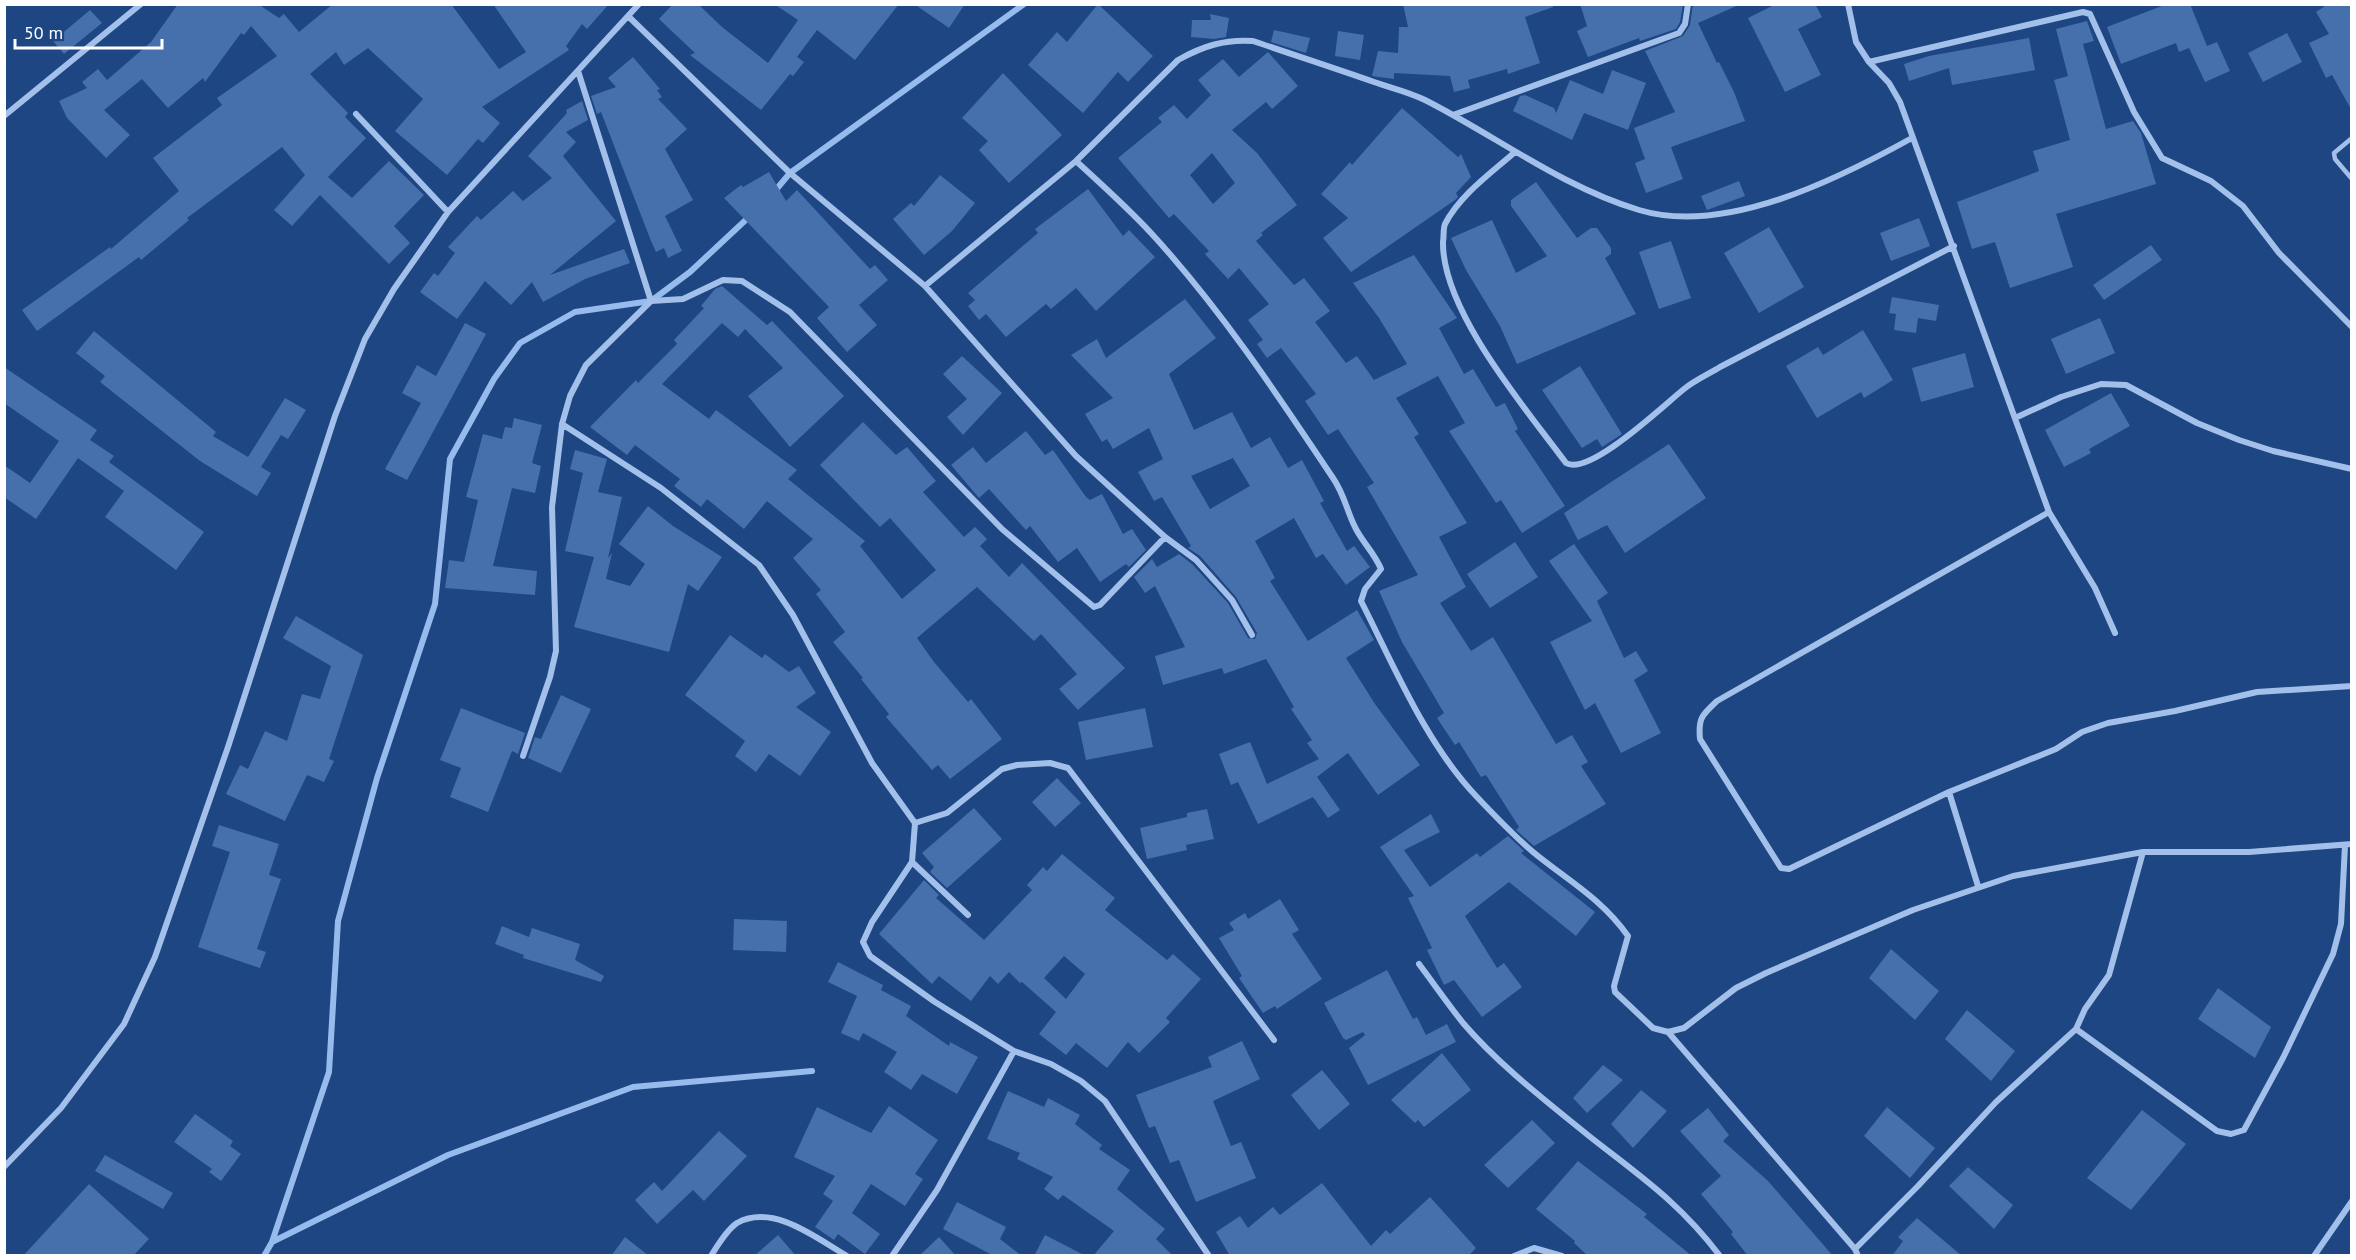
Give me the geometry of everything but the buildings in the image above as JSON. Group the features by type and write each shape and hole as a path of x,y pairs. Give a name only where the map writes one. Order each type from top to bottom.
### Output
{"street":[{"path":"4,116 141,4"},
{"path":"4,1167 61,1108 124,1024 155,957 176,902 335,416 365,339 394,289 448,212 639,4"},
{"path":"1453,115 1679,33 1685,24 1688,4"},
{"path":"1848,4 1856,42 1869,62 1889,83 1900,102 2049,512 2095,588 2115,633"},
{"path":"1869,62 2083,12 2090,14 2134,112 2162,158 2211,181 2243,206 2279,253 2352,327"},
{"path":"628,16 790,173 925,286 1076,456 1203,568 1232,600 1252,635"},
{"path":"925,286 1076,160 1178,60 1198,49 1232,39 1253,41 1422,99 1515,152 1595,193 1639,210 1669,216 1712,216 1749,209 1851,172 1912,138"},
{"path":"578,71 651,301"},
{"path":"356,114 448,212"},
{"path":"1515,152 1468,194 1444,226 1443,257 1456,299 1485,350 1566,463 1571,466 1577,466 1609,450 1687,387 1720,367 1954,246"},
{"path":"1076,160 1151,233 1181,268 1217,314 1345,495 1354,526 1376,555 1381,569 1365,589 1360,601 1418,715 1475,795 1530,850 1599,901 1617,921 1628,936 1614,986 1616,992 1634,1013 1653,1028 1668,1032 1684,1028 1736,988 1766,973 1913,910 2013,876 2143,852 2249,852 2348,845 2341,924 2333,954 2283,1058 2244,1130 2231,1134 2217,1131 2076,1029"},
{"path":"523,756 550,677 556,651 552,507 562,424 570,396 586,365 651,301 683,299 723,280 742,281 790,312 1002,529 1094,607 1100,605 1166,537"},
{"path":"2015,418 2061,397 2101,384 2126,384 2196,423 2239,440 2273,451 2352,468"},
{"path":"562,424 661,488 759,565 793,615 872,763 915,823 912,862 872,922 863,942 870,956 935,1002 1014,1051 1051,1064 1081,1081 1105,1101 1209,1256"},
{"path":"2049,512 1717,701 1704,713 1698,723 1700,739 1781,868 1789,869 1949,792 2046,753 2082,732 2108,723 2175,711 2257,692 2352,686"},
{"path":"915,823 947,813 1002,769 1033,763 1050,763 1068,768 1274,1040"},
{"path":"1949,792 1978,886"},
{"path":"1668,1032 1857,1252 1996,1102 2076,1029 2085,1009 2109,975 2143,852"},
{"path":"912,862 968,915"},
{"path":"1419,964 1464,1023 1496,1057 1589,1135 1658,1187 1694,1221 1720,1256"},
{"path":"892,1256 937,1190 1014,1051"},
{"path":"2314,1256 2352,1201"},
{"path":"711,1256 735,1224 760,1215 778,1220 847,1256"},
{"path":"1514,1256 1534,1248 1562,1256"}],"lane":[{"path":"2352,138 2334,153 2335,159 2352,179"}],"waterway":[{"path":"774,192 790,173 1024,4"},
{"path":"264,1256 272,1242 329,1072 338,921 377,778 435,604 450,459 494,379 520,343 575,312 651,301 690,272 750,216"},
{"path":"272,1242 448,1155 633,1087 812,1071"}]}
